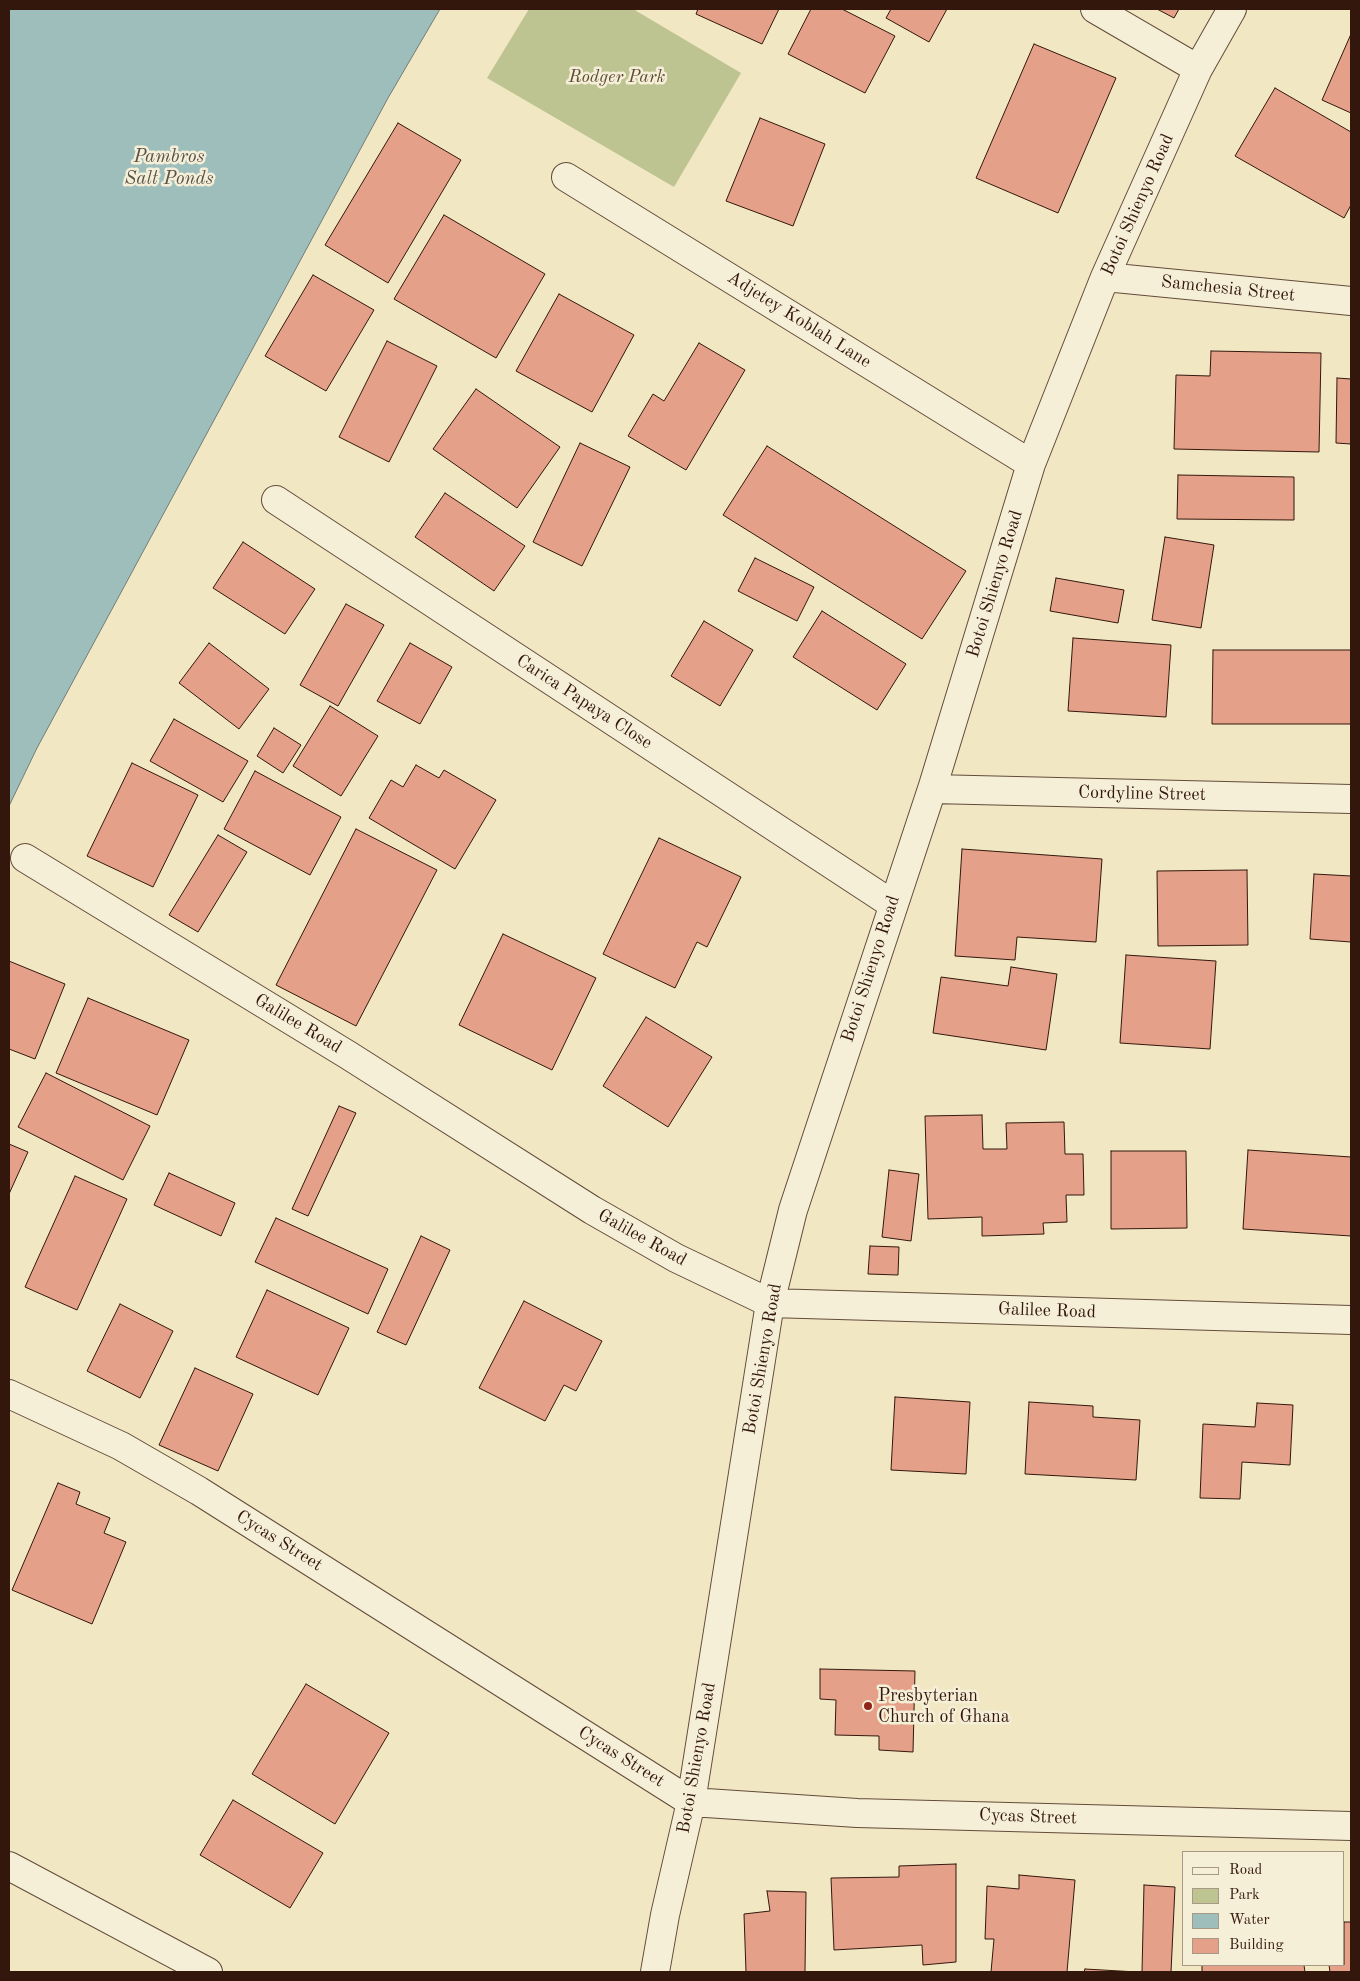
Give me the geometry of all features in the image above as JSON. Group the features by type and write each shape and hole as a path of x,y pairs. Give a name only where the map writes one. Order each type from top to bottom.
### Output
{"street":[{"path":"1095,9 1198,69"},
{"name":"Botoi Shienyo Road","path":"655,1972 665,1915 692,1802 770,1303 793,1210 892,904 932,789 1031,464 1106,277 1198,69 1232,9"},
{"name":"Adjetey Koblah Lane","path":"566,177 1031,464"},
{"name":"Samchesia Street","path":"1106,277 1351,301"},
{"name":"Carica Papaya Close","path":"276,500 892,904"},
{"name":"Cordyline Street","path":"932,789 1351,799"},
{"name":"Galilee Road","path":"25,858 357,1060 592,1210 676,1258 770,1303 1351,1320"},
{"name":"Cycas Street","path":"9,1394 121,1446 199,1491 692,1802 857,1813 1351,1826"},
{"path":"9,1866 208,1972"}],"green space":[{"name":"Rodger Park","path":"529,9 633,9 741,73 674,187 487,78"}],"water":[{"name":"Pambros Salt Ponds","path":"9,9 440,9 388,98 37,748 9,806"}],"building":[{"path":"698,9 779,9 762,44 696,14"},
{"path":"811,9 842,9 895,36 865,93 788,54"},
{"path":"891,9 947,9 929,42 886,18"},
{"path":"1157,9 1179,9 1174,18"},
{"path":"1351,34 1351,113 1322,100"},
{"path":"1034,44 1116,78 1058,213 976,178"},
{"path":"1275,88 1351,132 1351,205 1344,218 1235,156"},
{"path":"760,118 825,144 793,226 726,201"},
{"path":"398,123 461,160 388,283 325,245"},
{"path":"444,215 545,274 496,358 394,299"},
{"path":"313,275 374,310 326,391 265,356"},
{"path":"559,294 634,335 592,412 516,371"},
{"path":"387,341 437,366 389,462 339,437"},
{"path":"699,343 745,370 686,470 628,436 653,394 664,401"},
{"path":"1211,351 1321,353 1319,452 1174,449 1176,375 1210,376"},
{"path":"1337,378 1351,379 1351,444 1336,443"},
{"path":"476,389 560,447 517,508 433,449"},
{"path":"580,443 630,467 582,566 533,542"},
{"path":"767,446 966,571 922,639 723,515"},
{"path":"1178,475 1294,477 1294,520 1177,519"},
{"path":"445,493 525,546 494,591 415,537"},
{"path":"1165,537 1214,545 1201,628 1152,620"},
{"path":"243,542 315,589 285,634 213,588"},
{"path":"755,558 814,587 797,621 738,591"},
{"path":"1056,578 1124,590 1118,623 1050,611"},
{"path":"346,604 384,625 338,706 300,685"},
{"path":"822,611 906,664 877,710 793,657"},
{"path":"704,621 753,650 720,706 671,676"},
{"path":"1073,638 1171,645 1166,717 1068,711"},
{"path":"209,643 269,689 239,729 179,683"},
{"path":"410,643 452,667 420,724 377,701"},
{"path":"1213,650 1351,650 1351,724 1212,724"},
{"path":"330,706 378,736 341,796 293,766"},
{"path":"174,719 248,761 223,802 150,761"},
{"path":"274,728 301,745 283,773 257,756"},
{"path":"132,763 198,795 153,887 87,856"},
{"path":"416,765 439,778 444,770 496,800 455,869 369,818 391,780 403,787"},
{"path":"255,771 341,817 310,875 224,829"},
{"path":"356,829 437,870 356,1026 276,985"},
{"path":"218,835 247,852 198,932 169,915"},
{"path":"659,838 741,877 707,947 697,942 675,988 603,954"},
{"path":"962,849 1102,859 1096,942 1017,937 1015,960 955,956"},
{"path":"1247,870 1248,945 1158,946 1157,871"},
{"path":"1314,874 1351,876 1351,942 1310,939"},
{"path":"503,934 596,978 552,1070 459,1025"},
{"path":"1126,955 1216,961 1210,1049 1120,1043"},
{"path":"9,961 65,984 35,1059 9,1049"},
{"path":"1011,967 1057,974 1046,1050 933,1033 941,977 1008,986"},
{"path":"88,998 189,1040 157,1115 56,1073"},
{"path":"646,1017 712,1057 668,1127 603,1086"},
{"path":"46,1073 150,1126 123,1180 18,1127"},
{"path":"339,1106 356,1113 308,1216 292,1209"},
{"path":"982,1115 983,1149 1007,1149 1006,1123 1064,1122 1065,1154 1083,1154 1084,1195 1066,1195 1067,1222 1043,1223 1044,1234 982,1236 982,1217 928,1219 925,1116"},
{"path":"9,1144 28,1152 9,1194"},
{"path":"1248,1150 1351,1157 1351,1236 1243,1229"},
{"path":"1111,1151 1186,1151 1187,1228 1111,1229"},
{"path":"889,1170 919,1174 911,1241 882,1237"},
{"path":"169,1173 235,1203 221,1236 154,1205"},
{"path":"75,1176 127,1199 77,1310 25,1287"},
{"path":"276,1218 388,1269 368,1314 255,1262"},
{"path":"421,1236 450,1250 406,1345 377,1332"},
{"path":"870,1246 899,1247 898,1275 868,1274"},
{"path":"267,1290 349,1328 318,1395 236,1357"},
{"path":"524,1301 602,1341 576,1391 564,1385 545,1421 479,1388"},
{"path":"120,1304 173,1331 140,1398 87,1371"},
{"path":"195,1368 253,1394 218,1471 159,1445"},
{"path":"895,1397 970,1402 966,1474 891,1470"},
{"path":"1029,1402 1093,1406 1093,1417 1140,1420 1136,1480 1025,1474"},
{"path":"1257,1403 1293,1405 1290,1465 1242,1462 1240,1499 1200,1498 1203,1424 1255,1427"},
{"path":"58,1483 80,1492 76,1504 110,1518 104,1533 126,1542 92,1624 12,1590"},
{"path":"820,1669 915,1671 913,1752 879,1750 879,1736 835,1735 836,1700 820,1699"},
{"path":"306,1684 389,1733 335,1824 252,1774"},
{"path":"233,1800 323,1853 290,1908 200,1855"},
{"path":"956,1864 956,1962 923,1965 922,1945 834,1950 831,1878 899,1877 899,1866"},
{"path":"1019,1875 1075,1880 1067,1972 991,1972 994,1939 985,1939 987,1886 1019,1889"},
{"path":"1144,1885 1175,1887 1171,1972 1142,1972"},
{"path":"767,1891 806,1892 805,1972 746,1972 744,1914 770,1911"},
{"path":"1345,1922 1351,1922 1351,1972 1330,1972 1329,1966 1345,1966"},
{"path":"1202,1966 1304,1966 1305,1972 1202,1972"},
{"path":"1085,1969 1137,1972 1084,1972"}],"place":[{"name":"Presbyterian Church of Ghana","path":"868,1706"}]}
